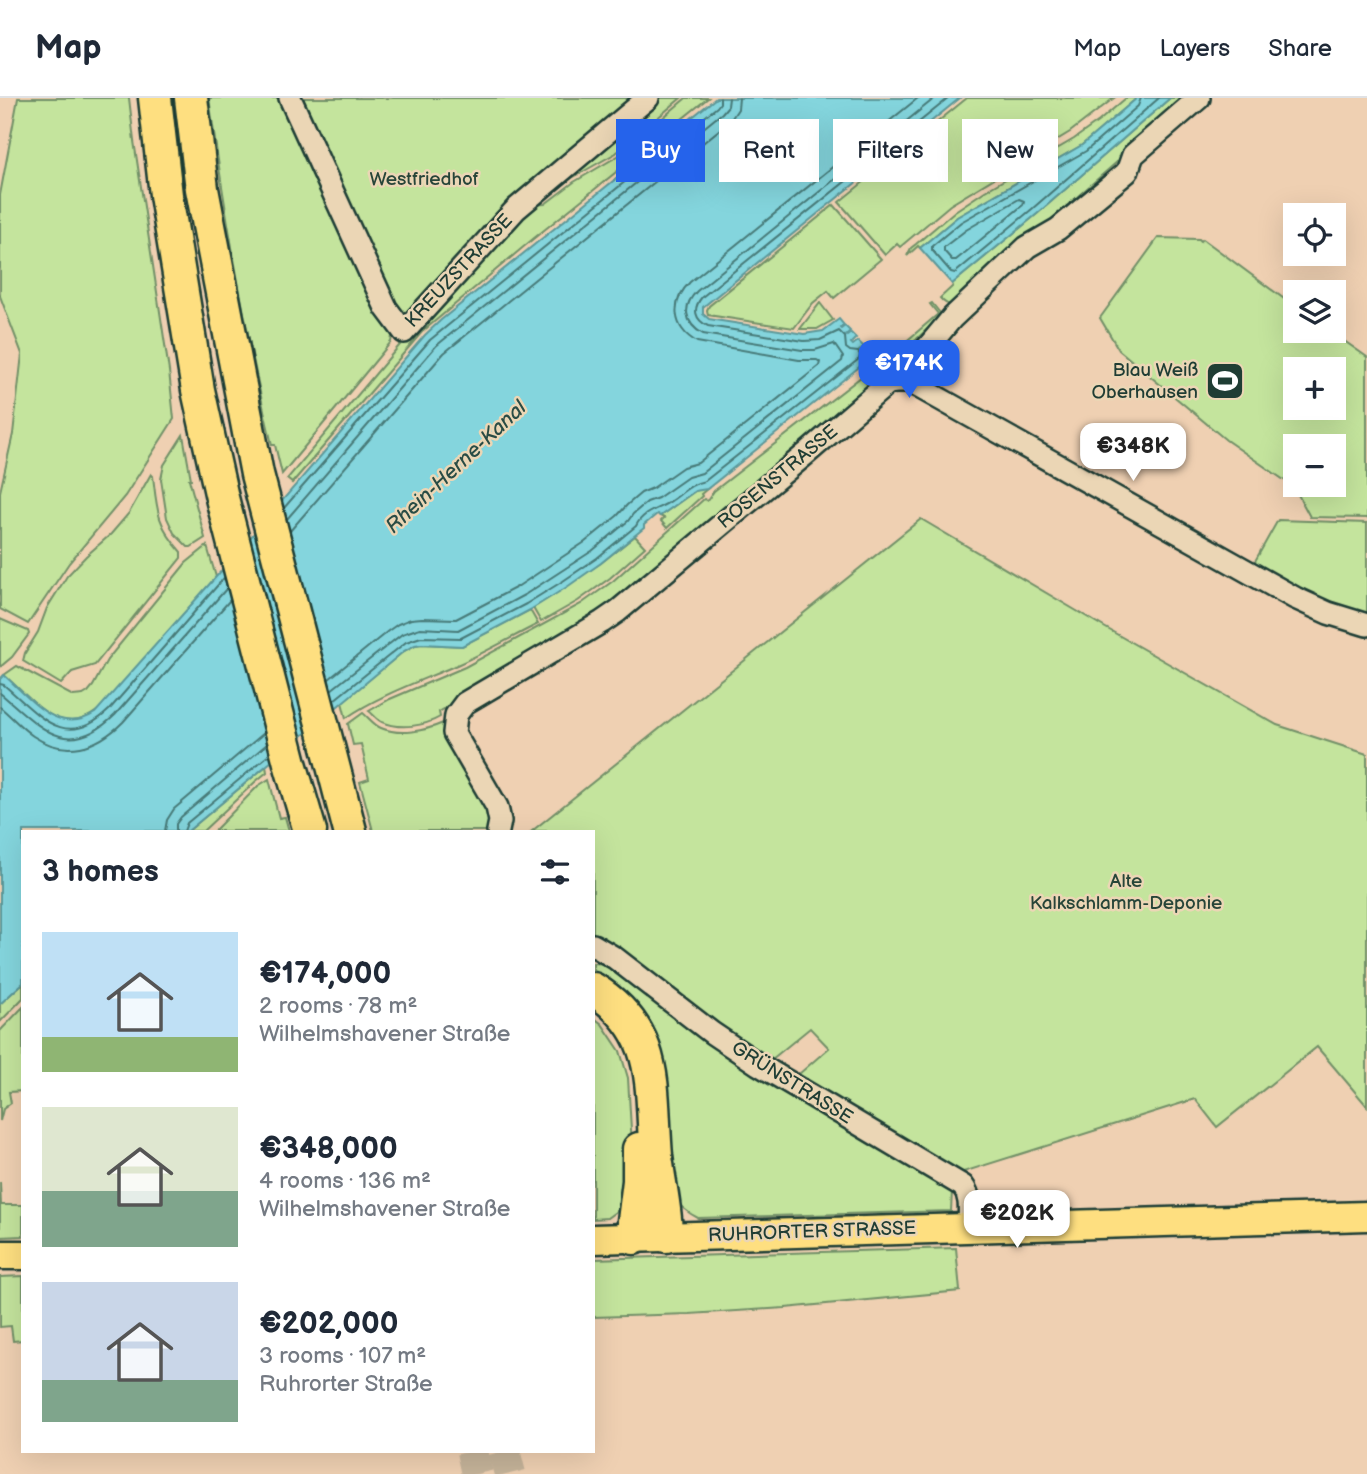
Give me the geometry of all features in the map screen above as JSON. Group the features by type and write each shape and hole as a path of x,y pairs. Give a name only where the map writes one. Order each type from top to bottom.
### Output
{"highway":[{"path":"155,98 166,195 198,390 222,498 310,830"},
{"path":"191,98 202,189 257,474 350,830"},
{"path":"290,763 290,811 295,830"},
{"path":"333,767 362,816 366,830"},
{"path":"595,990 628,1016 648,1058 657,1170 666,1220 666,1236"},
{"path":"595,1009 620,1032 628,1048 635,1077 639,1181 634,1238"}],"main road":[{"name":"RUHRORTER STRASSE","path":"595,1238 1367,1216"},
{"path":"0,1255 21,1255"}],"street":[{"name":"KREUZSTRASSE","path":"290,98 386,308 404,332 516,209 648,98"},
{"name":"ROSENSTRASSE","path":"498,830 498,811 456,737 455,719 465,703 618,611 887,384 914,374 927,348 939,333 1027,247 1058,229 1127,172 1133,155 1199,98"},
{"path":"895,382 907,382 917,386 1303,602 1367,625"},
{"name":"GRÜNSTRASSE","path":"595,946 615,958 712,1033 758,1064 963,1186 968,1197 969,1227"}],"green space":[{"path":"18,98 129,98 174,419 125,496 69,563 28,624 0,609 0,492 13,434 22,354 0,296 0,195"},
{"path":"209,98 285,98 393,331 391,342 282,474 275,445 272,445 244,316"},
{"name":"Westfriedhof","path":"298,98 642,98 620,119 616,119 616,122 414,311 400,313 391,303"},
{"path":"655,98 681,98 656,119 631,119"},
{"path":"686,98 708,98 682,119 661,119"},
{"path":"967,98 1114,98 1058,139 1058,119 962,119 962,182 988,182 950,205 900,247 897,244 885,255 839,202 864,182 948,182 948,119 941,119"},
{"path":"1126,98 1137,98 1082,145 1058,159 1058,148 1099,121"},
{"path":"1170,98 1190,98 957,302 948,304 940,298 952,284"},
{"path":"616,133 616,153 539,201"},
{"path":"616,157 616,172 422,332 292,483 287,479 420,321 527,205 545,204 574,182"},
{"path":"1000,182 1018,182 957,217 907,256 911,248 955,211"},
{"path":"834,205 881,259 834,298 828,291 813,303 794,328 708,315 709,306"},
{"name":"Blau Weiß Oberhausen","path":"1158,238 1203,239 1283,298 1283,343 1346,342 1367,357 1367,518 1310,517 1299,497 1346,497 1346,434 1283,434 1283,479 1226,440 1119,350 1100,318"},
{"path":"820,303 833,320 817,329 800,329"},
{"path":"932,303 940,317 887,367 882,362 938,314 930,304"},
{"path":"861,377 869,387 583,624 439,712 440,717 434,720 420,725 397,726 380,721 369,711 390,699 465,667 581,604 613,581 704,499 707,501 714,491"},
{"path":"183,435 189,479 205,538 191,547 174,533 167,518 161,479 164,465"},
{"path":"151,474 160,517 167,534 181,552 181,558 95,665 72,672 61,684 23,661 25,653 38,632 47,608 67,576 129,513"},
{"path":"701,489 707,489 667,528 661,521 664,518 660,516"},
{"name":"Alte Kalkschlamm-Deponie","path":"921,519 1277,725 1367,754 1367,1106 1317,1047 1217,1127 1195,1099 957,1174 792,1080 829,1048 810,1028 766,1064 595,940 595,830 533,830"},
{"path":"1278,520 1367,523 1367,622 1250,570"},
{"path":"635,536 645,547 610,578 578,601 541,622 533,608 601,563"},
{"path":"207,546 216,577 104,705 89,716 76,721 51,715 4,675 17,666 73,696 88,692 107,660 186,563"},
{"path":"530,610 538,624 469,659 387,695 346,718 342,702 404,651 422,644 462,646"},
{"path":"0,619 28,631 29,634 12,657 0,667"},
{"path":"363,713 378,727 396,732 420,730 443,723 492,814 487,830 373,830 360,782 369,779 361,744 353,745 348,724"},
{"path":"266,766 267,772 204,830 189,830"},
{"path":"269,779 279,818 285,817 289,830 215,830 258,786"},
{"path":"595,963 614,964 759,1073 866,1142 952,1191 951,1211 698,1218 681,1206 672,1195 661,1091 595,983"},
{"path":"21,985 21,1000 0,1022 0,1004"},
{"path":"21,1009 21,1091 9,1092 11,1103 3,1109 0,1121 0,1031"},
{"path":"595,1019 602,1024 620,1051 628,1078 632,1147 625,1199 618,1210 607,1218 595,1219"},
{"path":"0,1182 1,1205 21,1205 21,1236 0,1237"},
{"path":"956,1248 960,1291 785,1308 595,1317 595,1259"},
{"path":"21,1276 21,1340 13,1341 11,1326 0,1327 0,1277"}],"water":[{"name":"Rhein-Herne-Kanal","path":"716,98 960,98 934,119 833,119 833,182 857,182 703,307 703,314 709,319 804,334 823,331 839,319 844,325 840,328 845,326 850,331 846,335 851,333 856,338 851,343 853,345 858,341 864,347 860,353 866,349 870,354 866,358 868,360 707,489 695,491 660,516 657,514 601,563 567,587 462,646 422,644 404,651 189,830 21,830 21,985 0,1004 0,679 4,675 35,704 57,718 69,721 95,713 425,335 616,179 616,182 705,182 705,119 690,119"},
{"path":"1137,98 1170,98 952,284 920,248 957,217 1018,182 1058,182 1058,159 1082,145"}],"tunnel":[{"path":"472,1453 477,1474"},
{"path":"505,1453 510,1474"}],"place":[{"name":"Blau Weiß Oberhausen","path":"1225,381"}]}
